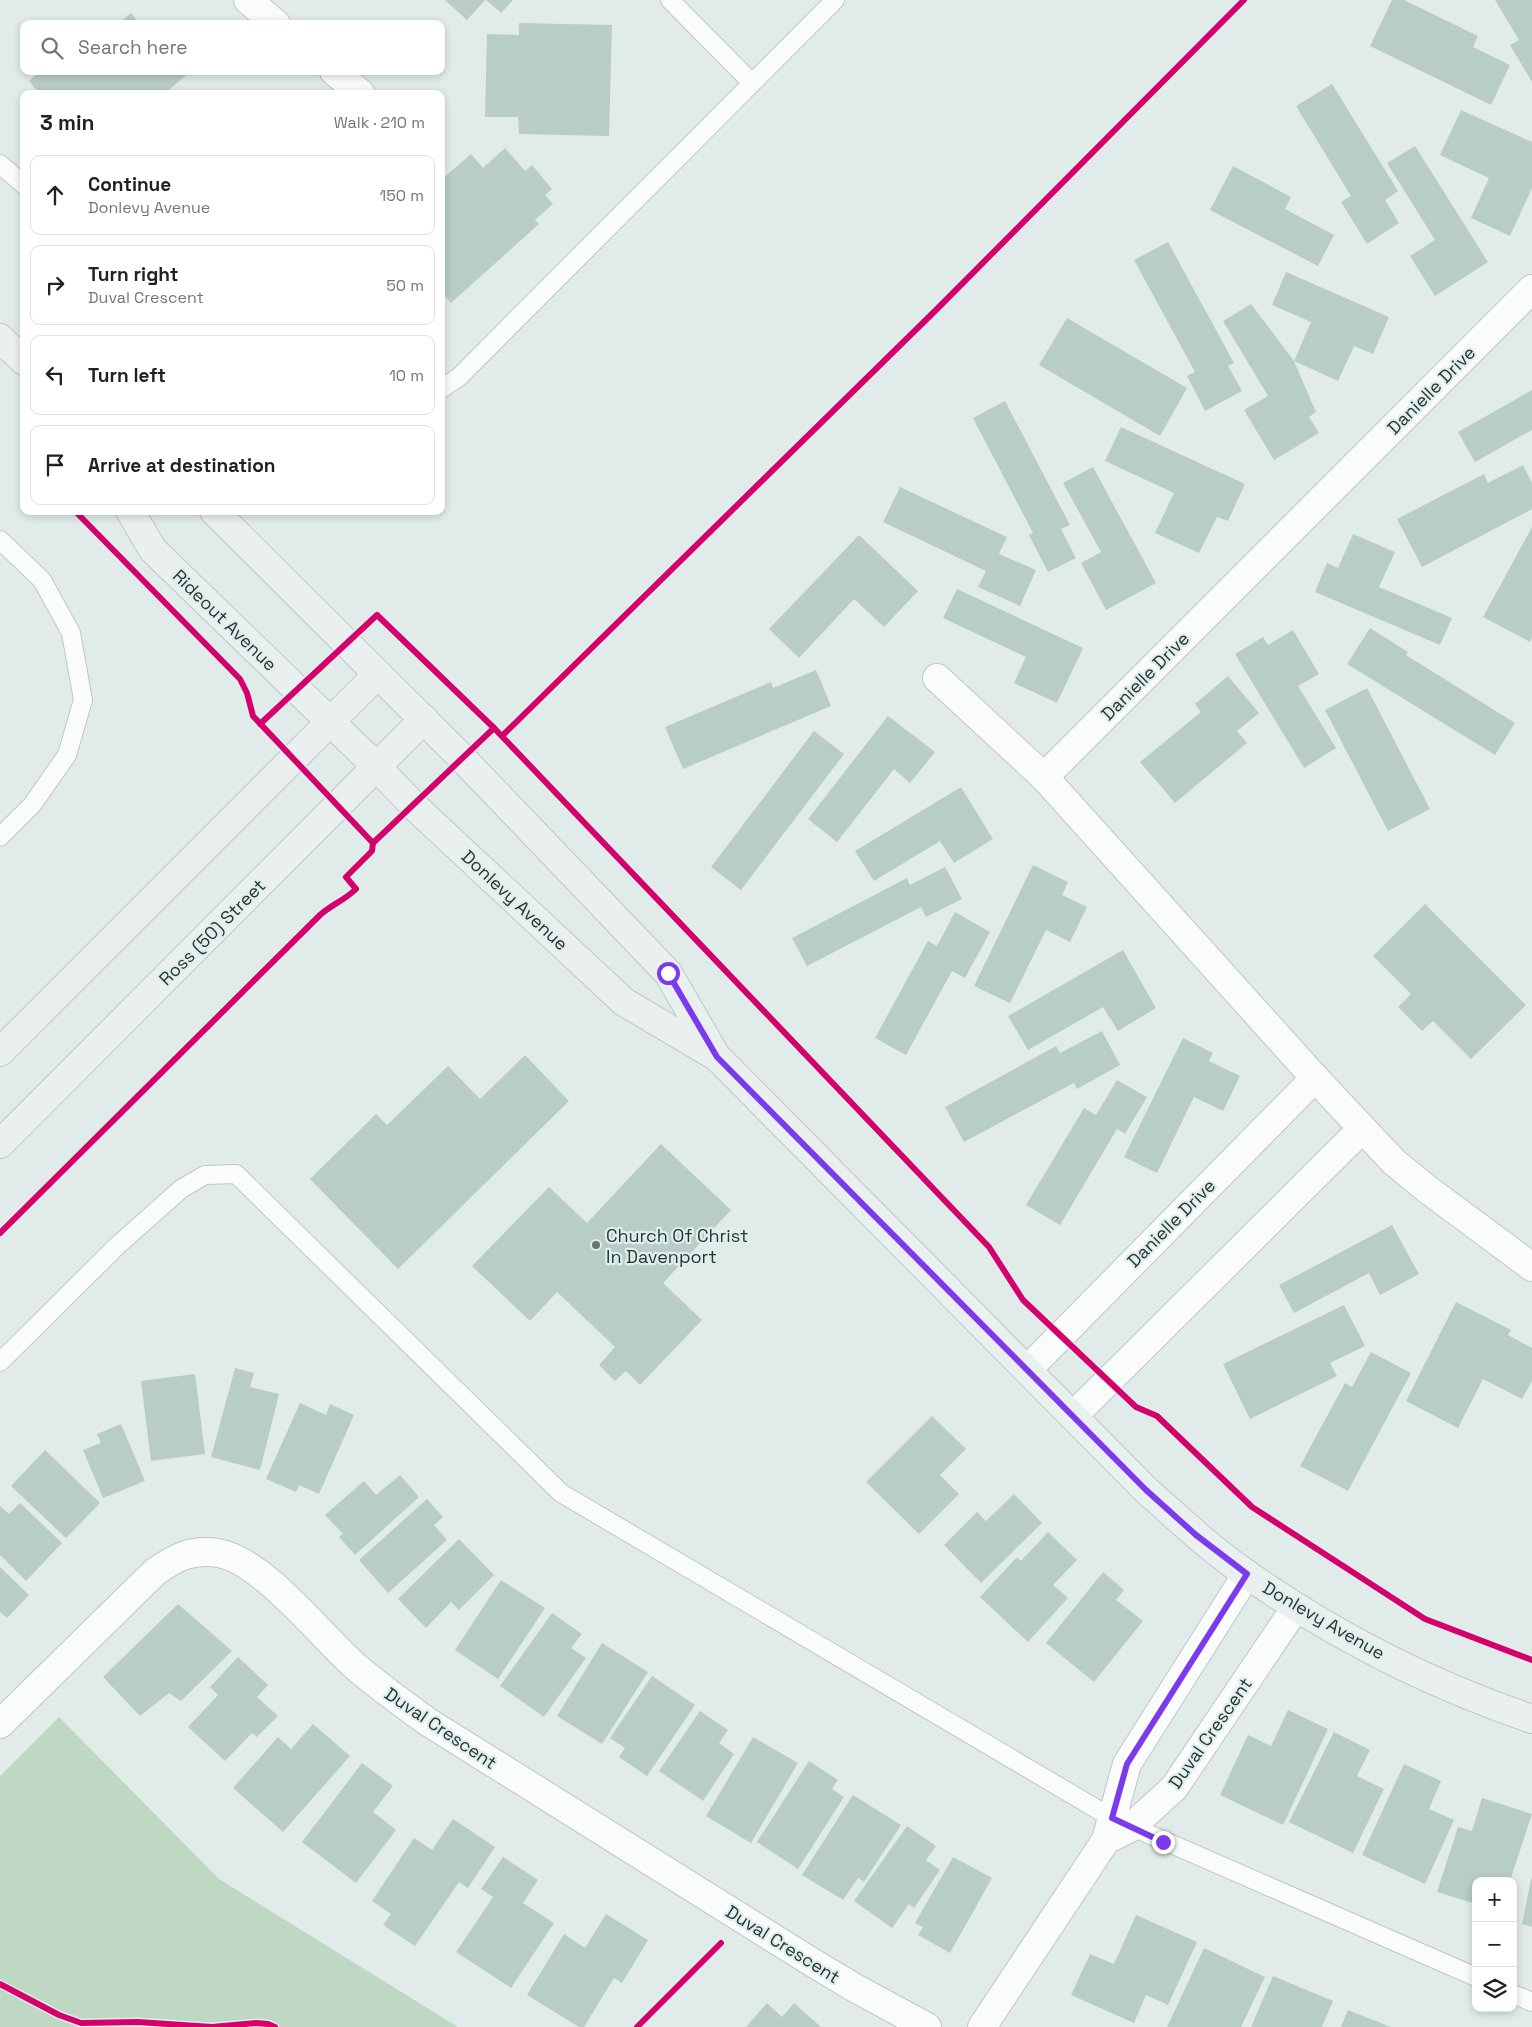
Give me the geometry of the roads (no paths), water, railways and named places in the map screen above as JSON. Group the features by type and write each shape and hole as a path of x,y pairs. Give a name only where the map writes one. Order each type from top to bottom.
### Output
{"street":[{"path":"248,0 271,20"},
{"path":"339,75 356,90"},
{"name":"Danielle Drive","path":"1044,777 1532,289"},
{"path":"0,338 20,357"},
{"name":"Rideout Avenue","path":"132,515 153,550 330,720"},
{"path":"0,1052 378,674 218,515"},
{"name":"Donlevy Avenue","path":"378,674 424,719 668,973 717,1057"},
{"path":"937,678 1044,777 1315,1078 1394,1162 1427,1189 1532,1266"},
{"name":"Ross (50) Street","path":"0,1144 424,719"},
{"name":"Donlevy Avenue","path":"330,720 414,806 624,1002 717,1057 1146,1490 1196,1535 1247,1574 1296,1607 1385,1657 1446,1685 1532,1719"},
{"name":"Danielle Drive","path":"1028,1369 1315,1078"},
{"path":"1072,1416 1362,1129"},
{"name":"Duval Crescent","path":"0,1724 155,1572 174,1558 196,1552 220,1553 239,1561 258,1573 275,1587 354,1665 384,1691 428,1722 810,1961 927,2027"},
{"name":"Duval Crescent","path":"1116,1829 1127,1764 1247,1574"},
{"name":"Duval Crescent","path":"982,2027 1116,1829 1174,1788 1296,1607"}],"lane":[{"path":"670,0 752,82"},
{"path":"445,386 459,377 835,0"},
{"path":"0,164 20,182"},
{"path":"0,540 42,580 71,633 82,700 67,755 32,805 0,837"},
{"path":"0,1362 117,1246 181,1189 205,1175 236,1174 561,1493 1116,1829 1472,1976"},
{"path":"1517,1996 1532,2002"}],"place":[{"name":"Church Of Christ In Davenport","path":"596,1245"}]}
